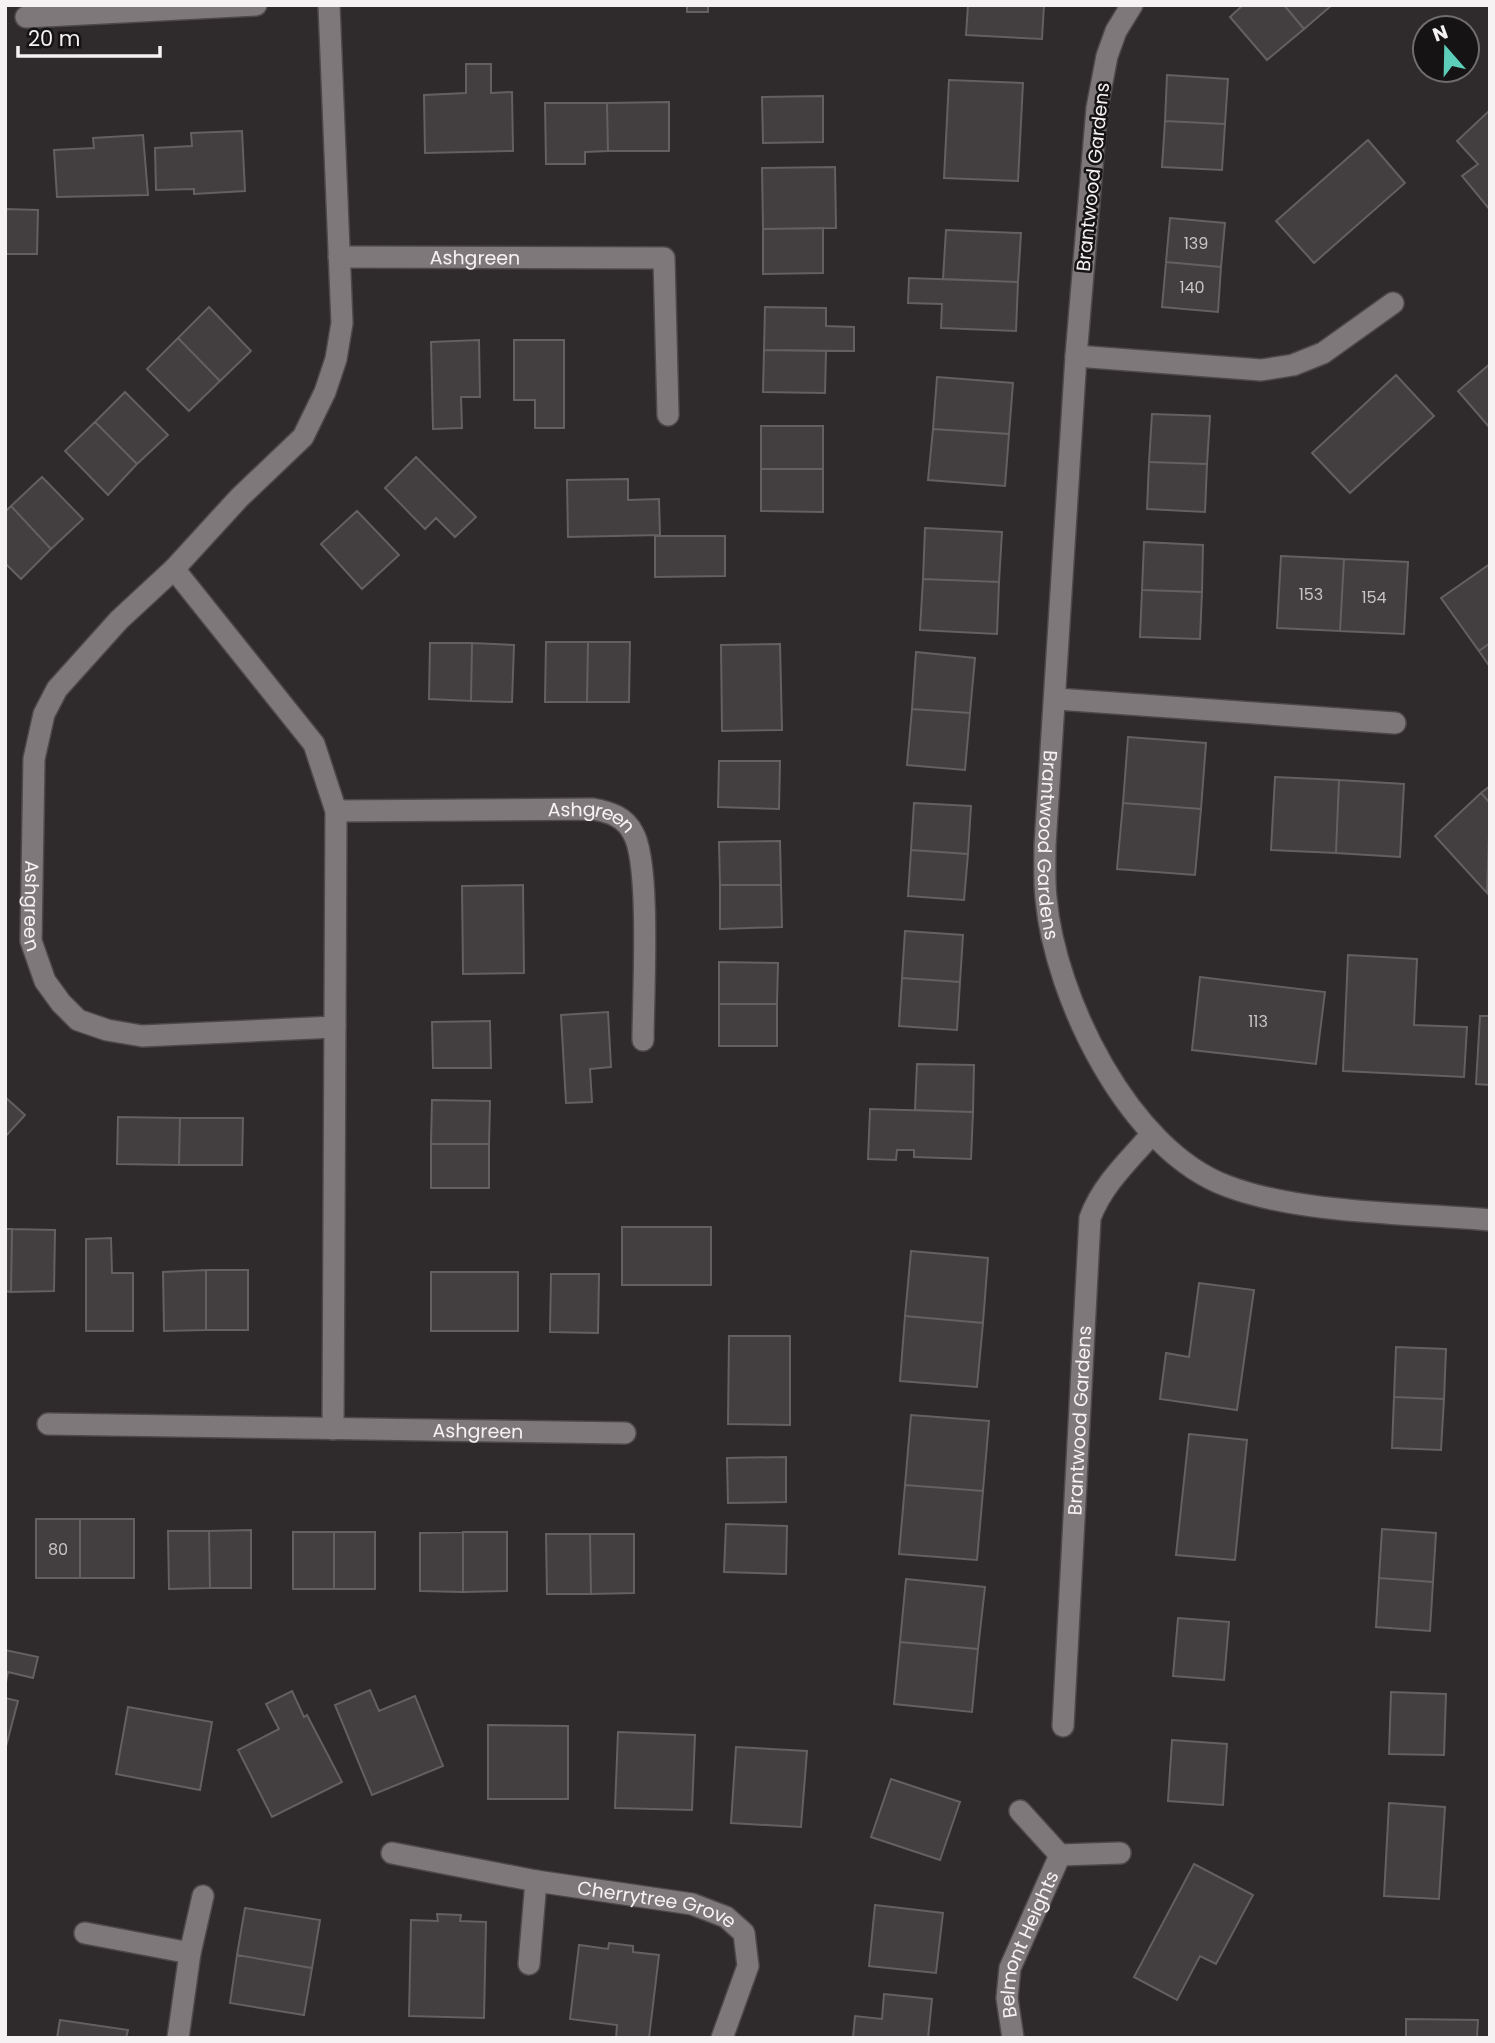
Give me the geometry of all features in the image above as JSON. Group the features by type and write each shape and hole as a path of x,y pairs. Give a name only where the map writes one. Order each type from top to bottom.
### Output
{"street":[{"path":"26,17 256,5"},
{"name":"Ashgreen","path":"330,5 342,323 336,359 326,392 303,437 239,498 174,569 119,620 57,689 44,715 34,759 31,941 45,981 79,1020 107,1030 142,1035 335,1027"},
{"name":"Brantwood Gardens","path":"1132,5 1116,31 1107,56 1097,108 1076,356 1045,872 1046,899 1057,955 1072,1001 1092,1043 1152,1134 1195,1171 1228,1186 1265,1197 1309,1205 1490,1220"},
{"name":"Ashgreen","path":"340,257 664,258 668,415"},
{"path":"1076,356 1261,370 1293,365 1323,353 1393,303"},
{"path":"174,569 314,744 336,811 333,1429"},
{"path":"1057,699 1395,723"},
{"name":"Ashgreen","path":"336,811 593,808 623,820 635,835 642,867 643,1040"},
{"name":"Brantwood Gardens","path":"1063,1726 1090,1218 1096,1202 1152,1134"},
{"name":"Ashgreen","path":"48,1424 625,1433"},
{"name":"Belmont Heights","path":"1020,1811 1060,1855 1120,1853"},
{"name":"Cherrytree Grove","path":"392,1853 536,1881 692,1904 734,1921 744,1933 748,1966 722,2038"},
{"name":"Belmont Heights","path":"1013,2038 1007,1998 1010,1968 1060,1855"},
{"path":"530,1964 536,1881"},
{"path":"178,2038 190,1953 203,1896"},
{"path":"85,1933 190,1953"}],"building":[{"path":"687,5 708,5 708,12 687,12"},
{"path":"968,5 1044,5 1042,39 966,35"},
{"path":"1243,5 1284,5 1304,29 1267,60 1230,17"},
{"path":"1284,5 1332,5 1304,29"},
{"path":"466,64 491,64 491,93 512,92 513,151 425,153 424,95 466,93"},
{"path":"1167,75 1228,79 1225,124 1165,121"},
{"path":"949,80 1023,83 1018,181 944,178"},
{"path":"823,96 823,142 763,143 762,97"},
{"path":"669,102 669,151 608,151 607,103"},
{"path":"545,103 607,103 608,151 585,152 585,164 546,164"},
{"path":"1490,110 1490,210 1462,176 1478,164 1457,141"},
{"path":"1165,121 1225,124 1222,170 1162,167"},
{"path":"242,131 245,191 194,194 194,189 156,190 155,148 192,146 191,133"},
{"path":"143,135 148,195 57,197 54,150 94,148 93,138"},
{"path":"1368,140 1405,183 1314,263 1276,221"},
{"path":"835,167 836,228 763,229 762,168"},
{"path":"5,209 38,210 37,254 5,254"},
{"path":"1170,218 1225,223 1221,267 1166,262"},
{"path":"823,228 823,273 763,274 763,229"},
{"path":"946,230 1021,233 1018,282 943,279"},
{"path":"1166,262 1221,267 1218,312 1162,307"},
{"path":"909,278 1018,282 1016,331 941,328 942,304 908,303"},
{"path":"209,307 251,351 220,381 178,338"},
{"path":"765,307 826,308 826,326 854,327 854,351 764,350"},
{"path":"178,338 220,381 189,411 147,369"},
{"path":"479,340 480,397 461,397 462,428 433,429 431,342"},
{"path":"514,340 564,340 564,428 535,428 535,400 514,400"},
{"path":"764,350 826,351 825,393 763,392"},
{"path":"1490,364 1490,428 1458,391"},
{"path":"1396,375 1434,416 1350,493 1312,453"},
{"path":"937,377 1013,383 1009,434 933,429"},
{"path":"125,392 168,435 137,464 95,422"},
{"path":"1152,414 1210,416 1207,464 1149,462"},
{"path":"95,422 137,464 108,495 65,451"},
{"path":"761,426 823,426 823,469 761,469"},
{"path":"933,429 1009,434 1005,486 928,480"},
{"path":"416,457 476,517 455,537 436,518 425,529 385,488"},
{"path":"1149,462 1207,464 1205,512 1147,509"},
{"path":"761,469 823,469 823,512 761,511"},
{"path":"42,477 83,519 51,549 11,506"},
{"path":"628,479 628,500 659,499 660,535 568,537 567,480"},
{"path":"11,506 51,549 21,579 5,563 5,512"},
{"path":"357,511 399,555 362,589 321,544"},
{"path":"925,528 1002,532 999,582 923,579"},
{"path":"655,536 725,536 725,576 655,577"},
{"path":"1144,542 1203,545 1202,592 1142,590"},
{"path":"1281,556 1344,559 1340,631 1277,628"},
{"path":"1344,559 1408,562 1404,634 1340,631"},
{"path":"1490,564 1490,643 1479,651 1441,598"},
{"path":"923,579 999,582 997,634 920,630"},
{"path":"1142,590 1202,592 1200,639 1140,637"},
{"path":"546,642 588,642 587,702 545,702"},
{"path":"588,642 630,642 629,702 587,702"},
{"path":"430,643 472,643 471,701 429,699"},
{"path":"472,643 514,645 512,702 471,701"},
{"path":"1490,643 1490,667 1479,651"},
{"path":"780,644 782,730 722,731 721,645"},
{"path":"916,652 975,658 970,713 912,709"},
{"path":"912,709 970,713 965,770 907,765"},
{"path":"1128,737 1206,743 1201,809 1123,803"},
{"path":"719,761 780,761 779,809 718,807"},
{"path":"1275,777 1339,780 1336,853 1271,850"},
{"path":"1339,780 1404,784 1400,857 1336,853"},
{"path":"1490,786 1490,803 1481,793"},
{"path":"1481,793 1490,803 1487,893 1435,836"},
{"path":"914,803 971,806 968,854 911,850"},
{"path":"1123,803 1201,809 1195,875 1117,869"},
{"path":"780,841 781,885 720,885 719,842"},
{"path":"911,850 968,854 964,900 908,896"},
{"path":"523,885 524,973 463,974 462,886"},
{"path":"720,885 781,885 782,927 720,929"},
{"path":"905,931 963,935 960,982 902,978"},
{"path":"1348,955 1417,959 1414,1025 1467,1027 1464,1077 1343,1071"},
{"path":"719,962 778,963 777,1004 719,1004"},
{"path":"1200,977 1325,992 1316,1064 1192,1050"},
{"path":"902,978 960,982 957,1030 899,1026"},
{"path":"719,1004 777,1004 777,1046 719,1046"},
{"path":"608,1012 611,1067 590,1069 592,1102 566,1103 561,1015"},
{"path":"1480,1016 1490,1016 1490,1085 1476,1084"},
{"path":"490,1021 491,1068 433,1068 432,1022"},
{"path":"917,1064 974,1065 973,1112 915,1110"},
{"path":"5,1097 25,1115 5,1137"},
{"path":"432,1100 490,1101 489,1144 431,1144"},
{"path":"870,1109 973,1112 971,1159 914,1157 914,1150 897,1150 896,1160 868,1159"},
{"path":"118,1117 180,1118 179,1165 117,1164"},
{"path":"180,1118 243,1118 242,1165 179,1165"},
{"path":"431,1144 489,1144 489,1188 431,1188"},
{"path":"622,1227 711,1227 711,1285 622,1285"},
{"path":"5,1229 12,1229 11,1292 5,1291"},
{"path":"12,1229 55,1230 54,1291 11,1292"},
{"path":"111,1238 112,1273 133,1273 133,1331 86,1331 86,1239"},
{"path":"911,1251 988,1258 983,1323 905,1316"},
{"path":"206,1270 248,1270 248,1330 206,1330"},
{"path":"206,1270 206,1330 164,1331 163,1272"},
{"path":"431,1272 518,1272 518,1331 431,1331"},
{"path":"551,1274 599,1274 598,1333 550,1332"},
{"path":"1199,1283 1254,1290 1237,1410 1160,1399 1166,1353 1189,1357"},
{"path":"905,1316 983,1323 977,1387 900,1381"},
{"path":"729,1336 790,1336 790,1425 728,1424"},
{"path":"1396,1347 1446,1349 1444,1399 1394,1397"},
{"path":"1394,1397 1444,1399 1441,1450 1392,1448"},
{"path":"911,1415 989,1421 983,1491 905,1485"},
{"path":"1189,1434 1247,1440 1235,1560 1176,1555"},
{"path":"786,1457 786,1502 728,1503 727,1458"},
{"path":"905,1485 983,1491 977,1560 899,1554"},
{"path":"36,1519 80,1519 80,1578 36,1578"},
{"path":"80,1519 134,1519 134,1578 80,1578"},
{"path":"726,1524 787,1526 786,1574 724,1572"},
{"path":"1382,1529 1436,1533 1433,1582 1379,1578"},
{"path":"251,1530 251,1588 210,1588 209,1531"},
{"path":"168,1531 209,1531 210,1588 169,1589"},
{"path":"293,1532 334,1532 334,1589 293,1589"},
{"path":"334,1532 375,1532 375,1589 334,1589"},
{"path":"463,1532 507,1532 507,1591 463,1592"},
{"path":"463,1532 463,1592 420,1591 420,1533"},
{"path":"546,1534 590,1534 591,1594 547,1594"},
{"path":"590,1534 634,1534 634,1593 591,1594"},
{"path":"1379,1578 1433,1582 1430,1631 1376,1627"},
{"path":"906,1579 985,1587 978,1649 900,1642"},
{"path":"1178,1618 1229,1622 1224,1680 1173,1676"},
{"path":"900,1642 978,1649 972,1712 894,1704"},
{"path":"5,1650 38,1657 33,1678 8,1672 5,1687"},
{"path":"370,1690 379,1711 415,1696 443,1766 372,1795 335,1705"},
{"path":"292,1691 342,1782 272,1817 238,1750 279,1729 266,1704"},
{"path":"1391,1692 1446,1694 1444,1755 1389,1754"},
{"path":"5,1698 18,1701 5,1750"},
{"path":"128,1707 212,1722 200,1790 116,1774"},
{"path":"488,1725 568,1726 568,1799 488,1799"},
{"path":"618,1732 695,1735 692,1810 615,1808"},
{"path":"1172,1740 1227,1744 1223,1805 1168,1801"},
{"path":"736,1747 807,1751 801,1827 731,1823"},
{"path":"891,1779 960,1802 940,1860 871,1837"},
{"path":"1389,1803 1445,1807 1439,1899 1384,1896"},
{"path":"1194,1864 1253,1895 1216,1964 1200,1956 1177,2000 1134,1977"},
{"path":"875,1905 943,1913 936,1973 869,1966"},
{"path":"245,1908 320,1920 312,1968 237,1955"},
{"path":"437,1914 461,1915 460,1921 486,1922 484,2018 409,2016 411,1920 438,1921"},
{"path":"609,1943 633,1946 633,1952 659,1955 649,2038 616,2038 617,2025 570,2019 579,1945 608,1949"},
{"path":"237,1955 312,1968 304,2015 230,2003"},
{"path":"884,1994 932,1999 928,2038 853,2038 855,2016 882,2019"},
{"path":"1406,2019 1478,2020 1477,2038 1406,2038"},
{"path":"60,2020 128,2030 126,2038 57,2038"}]}
